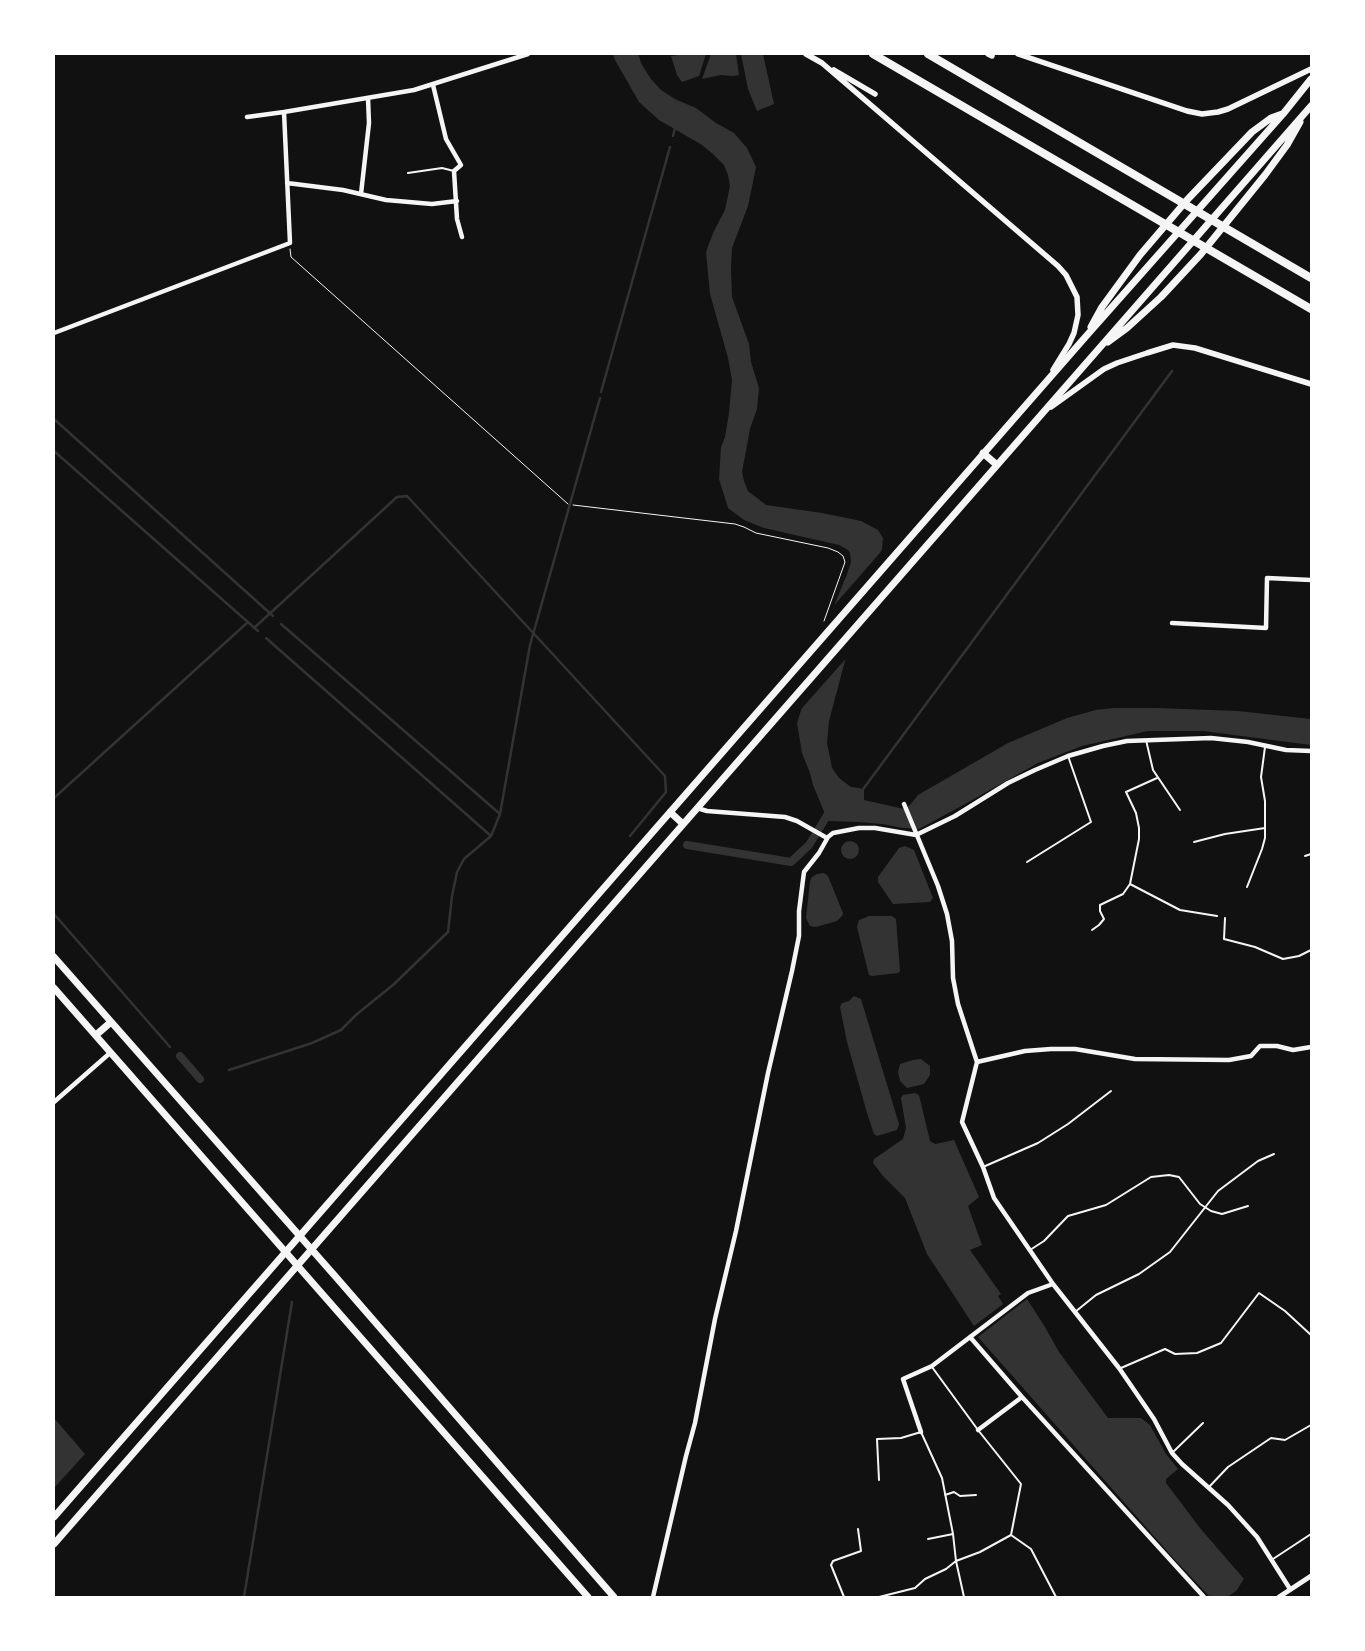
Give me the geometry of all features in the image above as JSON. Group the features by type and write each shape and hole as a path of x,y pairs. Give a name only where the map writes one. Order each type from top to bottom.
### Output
{"highway":[{"path":"873,54 1311,309"},
{"path":"928,54 1311,278"}],"main road":[{"path":"806,54 875,94"},
{"path":"1018,54 1186,111 1202,114 1228,109 1311,69"},
{"path":"822,63 1051,259 1066,275 1077,297 1076,324 1074,333 1063,355 1042,387"},
{"path":"54,1516 1088,334 1283,114 1311,79"},
{"path":"54,1544 1311,106"},
{"path":"1088,334 1102,307 1160,230 1238,145 1260,125 1283,114"},
{"path":"1101,346 1127,328 1161,297 1201,254 1271,167 1295,133 1304,114"},
{"path":"1043,413 1104,369 1142,354 1173,345 1195,348 1311,384"},
{"path":"983,454 997,465"},
{"path":"670,812 683,824"},
{"path":"54,957 300,1235 614,1597"},
{"path":"54,988 588,1597"},
{"path":"96,1036 111,1022"}],"street":[{"path":"247,117 414,90 528,54"},
{"path":"433,85 446,139 462,165 454,171 457,219 462,237"},
{"path":"361,194 369,123 368,98"},
{"path":"54,333 290,242 284,112"},
{"path":"287,183 343,190 386,200 432,204 457,201"},
{"path":"1172,624 1266,628 1266,578 1311,580"},
{"path":"653,1597 695,1423 715,1319 792,971 799,936 799,911 804,872 819,853 827,838 833,833 859,828 916,833 955,816 1008,783 1068,756 1127,741 1211,738 1248,742 1265,747 1311,751"},
{"path":"904,804 946,908 952,941 953,978 958,1004 977,1062 962,1122 983,1167 994,1198 1053,1284 1119,1368 1154,1419 1172,1453 1228,1505 1257,1537 1290,1589"},
{"path":"697,808 785,816 827,838"},
{"path":"977,1062 1025,1051 1075,1049 1135,1059 1229,1060 1251,1056 1260,1046 1277,1046 1293,1050 1311,1047"},
{"path":"54,1102 110,1052"},
{"path":"921,1432 903,1379 932,1366 1028,1293 1053,1284"},
{"path":"970,1337 1204,1597"},
{"path":"978,1430 1022,1397"},
{"path":"1279,1597 1311,1576"}],"lane":[{"path":"408,173 442,168 454,171"},
{"path":"1146,740 1149,758 1157,778 1180,810"},
{"path":"1247,888 1262,849 1265,828 1265,801 1261,777 1265,747"},
{"path":"1027,862 1091,822 1068,756"},
{"path":"1092,930 1104,919 1100,911 1100,905 1123,894 1130,884 1139,839 1139,828 1136,813 1126,792 1157,778"},
{"path":"1194,842 1225,834 1265,828"},
{"path":"1305,856 1311,854"},
{"path":"1130,884 1180,910 1217,916"},
{"path":"1225,918 1224,939 1283,959 1299,956 1311,950"},
{"path":"983,1167 1038,1143 1068,1124 1112,1091"},
{"path":"1076,1312 1096,1295 1139,1274 1170,1252 1222,1187 1258,1162 1274,1154"},
{"path":"1030,1250 1044,1240 1068,1216 1106,1205 1150,1177 1179,1176 1204,1208 1222,1214 1248,1206"},
{"path":"1119,1368 1166,1349 1175,1354 1197,1353 1221,1343 1259,1293 1285,1311 1311,1335"},
{"path":"932,1366 978,1430 1021,1484 1011,1535"},
{"path":"1172,1453 1204,1423"},
{"path":"1209,1487 1228,1467 1271,1438 1285,1440 1311,1425"},
{"path":"879,1480 877,1439 901,1438 921,1432 937,1464 945,1495 964,1597"},
{"path":"945,1495 954,1492 960,1496 976,1495"},
{"path":"844,1597 831,1564 833,1561 861,1551 858,1529"},
{"path":"928,1539 952,1534"},
{"path":"1271,1560 1311,1534"},
{"path":"879,1597 915,1588 925,1579 946,1569 956,1561 980,1552 1011,1535"},
{"path":"1011,1535 1031,1549 1056,1597"}],"path":[{"path":"290,242 291,257 568,504"},
{"path":"573,505 735,524 756,533 828,548 838,552 843,556 845,562 824,621"}],"shaded area":[{"path":"613,54 638,54 642,65 661,90 675,99 696,108 716,123 734,133 747,148 756,167 748,206 732,248 731,269 732,297 749,344 751,362 759,388 757,409 750,429 742,472 748,491 766,505 861,521 878,530 883,538 882,549 845,661 829,721 827,743 832,768 839,778 851,787 864,790 864,800 904,809 918,795 1008,743 1067,718 1096,710 1114,708 1238,711 1311,719 1311,745 1203,731 1148,731 1082,746 1038,763 919,829 882,824 828,821 802,753 797,723 834,606 851,562 850,553 839,545 764,528 744,520 728,508 719,479 721,447 725,437 729,413 732,380 728,358 710,294 706,252 725,210 730,186 728,175 724,165 713,154 702,145 659,120 639,102"},
{"path":"706,54 699,76 682,82 677,75 671,56"},
{"path":"711,54 736,54 739,75 721,75 702,79"},
{"path":"741,54 763,54 774,104 757,111 748,89"},
{"path":"846,841 854,841 859,846 857,857 846,859 841,854 841,846"},
{"path":"905,846 914,850 933,898 930,902 893,904 878,882 878,877 899,848"},
{"path":"824,873 828,876 843,913 837,921 816,927 810,926 806,918 810,881 817,874"},
{"path":"869,916 892,916 896,919 900,971 898,973 869,975 857,927 859,920"},
{"path":"854,996 861,999 899,1124 897,1130 877,1136 874,1134 867,1113 847,1042 840,1007 842,1003 849,1001"},
{"path":"921,1059 930,1066 930,1075 924,1084 907,1088 900,1081 898,1072 900,1064"},
{"path":"915,1093 919,1095 930,1141 935,1144 954,1140 979,1197 968,1206 982,1245 970,1250 1001,1294 998,1296 1003,1304 974,1326 927,1254 905,1198 873,1163 874,1159 903,1139 906,1128 901,1098 903,1095"},
{"path":"1027,1299 1059,1352 1108,1418 1141,1418 1150,1425 1166,1454 1178,1469 1166,1479 1166,1483 1200,1528 1244,1579 1236,1591 1227,1597 1210,1597 978,1337"},
{"path":"54,1418 85,1454 54,1488"}],"pier":[{"path":"885,547 850,654 795,716 831,609"}],"waterway":[{"path":"673,136 675,128"},
{"path":"601,392 670,147"},
{"path":"861,792 1172,371"},
{"path":"229,1070 312,1043 341,1030 357,1014 393,985 448,932 457,872 464,859 491,836 500,814 530,645 600,398"},
{"path":"54,419 273,616"},
{"path":"54,451 258,631"},
{"path":"254,628 397,497 407,496 665,776 666,792 630,836"},
{"path":"54,798 248,622"},
{"path":"281,624 500,814"},
{"path":"266,638 491,836"},
{"path":"687,845 791,862 809,845 831,809"},
{"path":"54,914 170,1047"},
{"path":"180,1056 200,1079"},
{"path":"244,1597 292,1302"}]}
